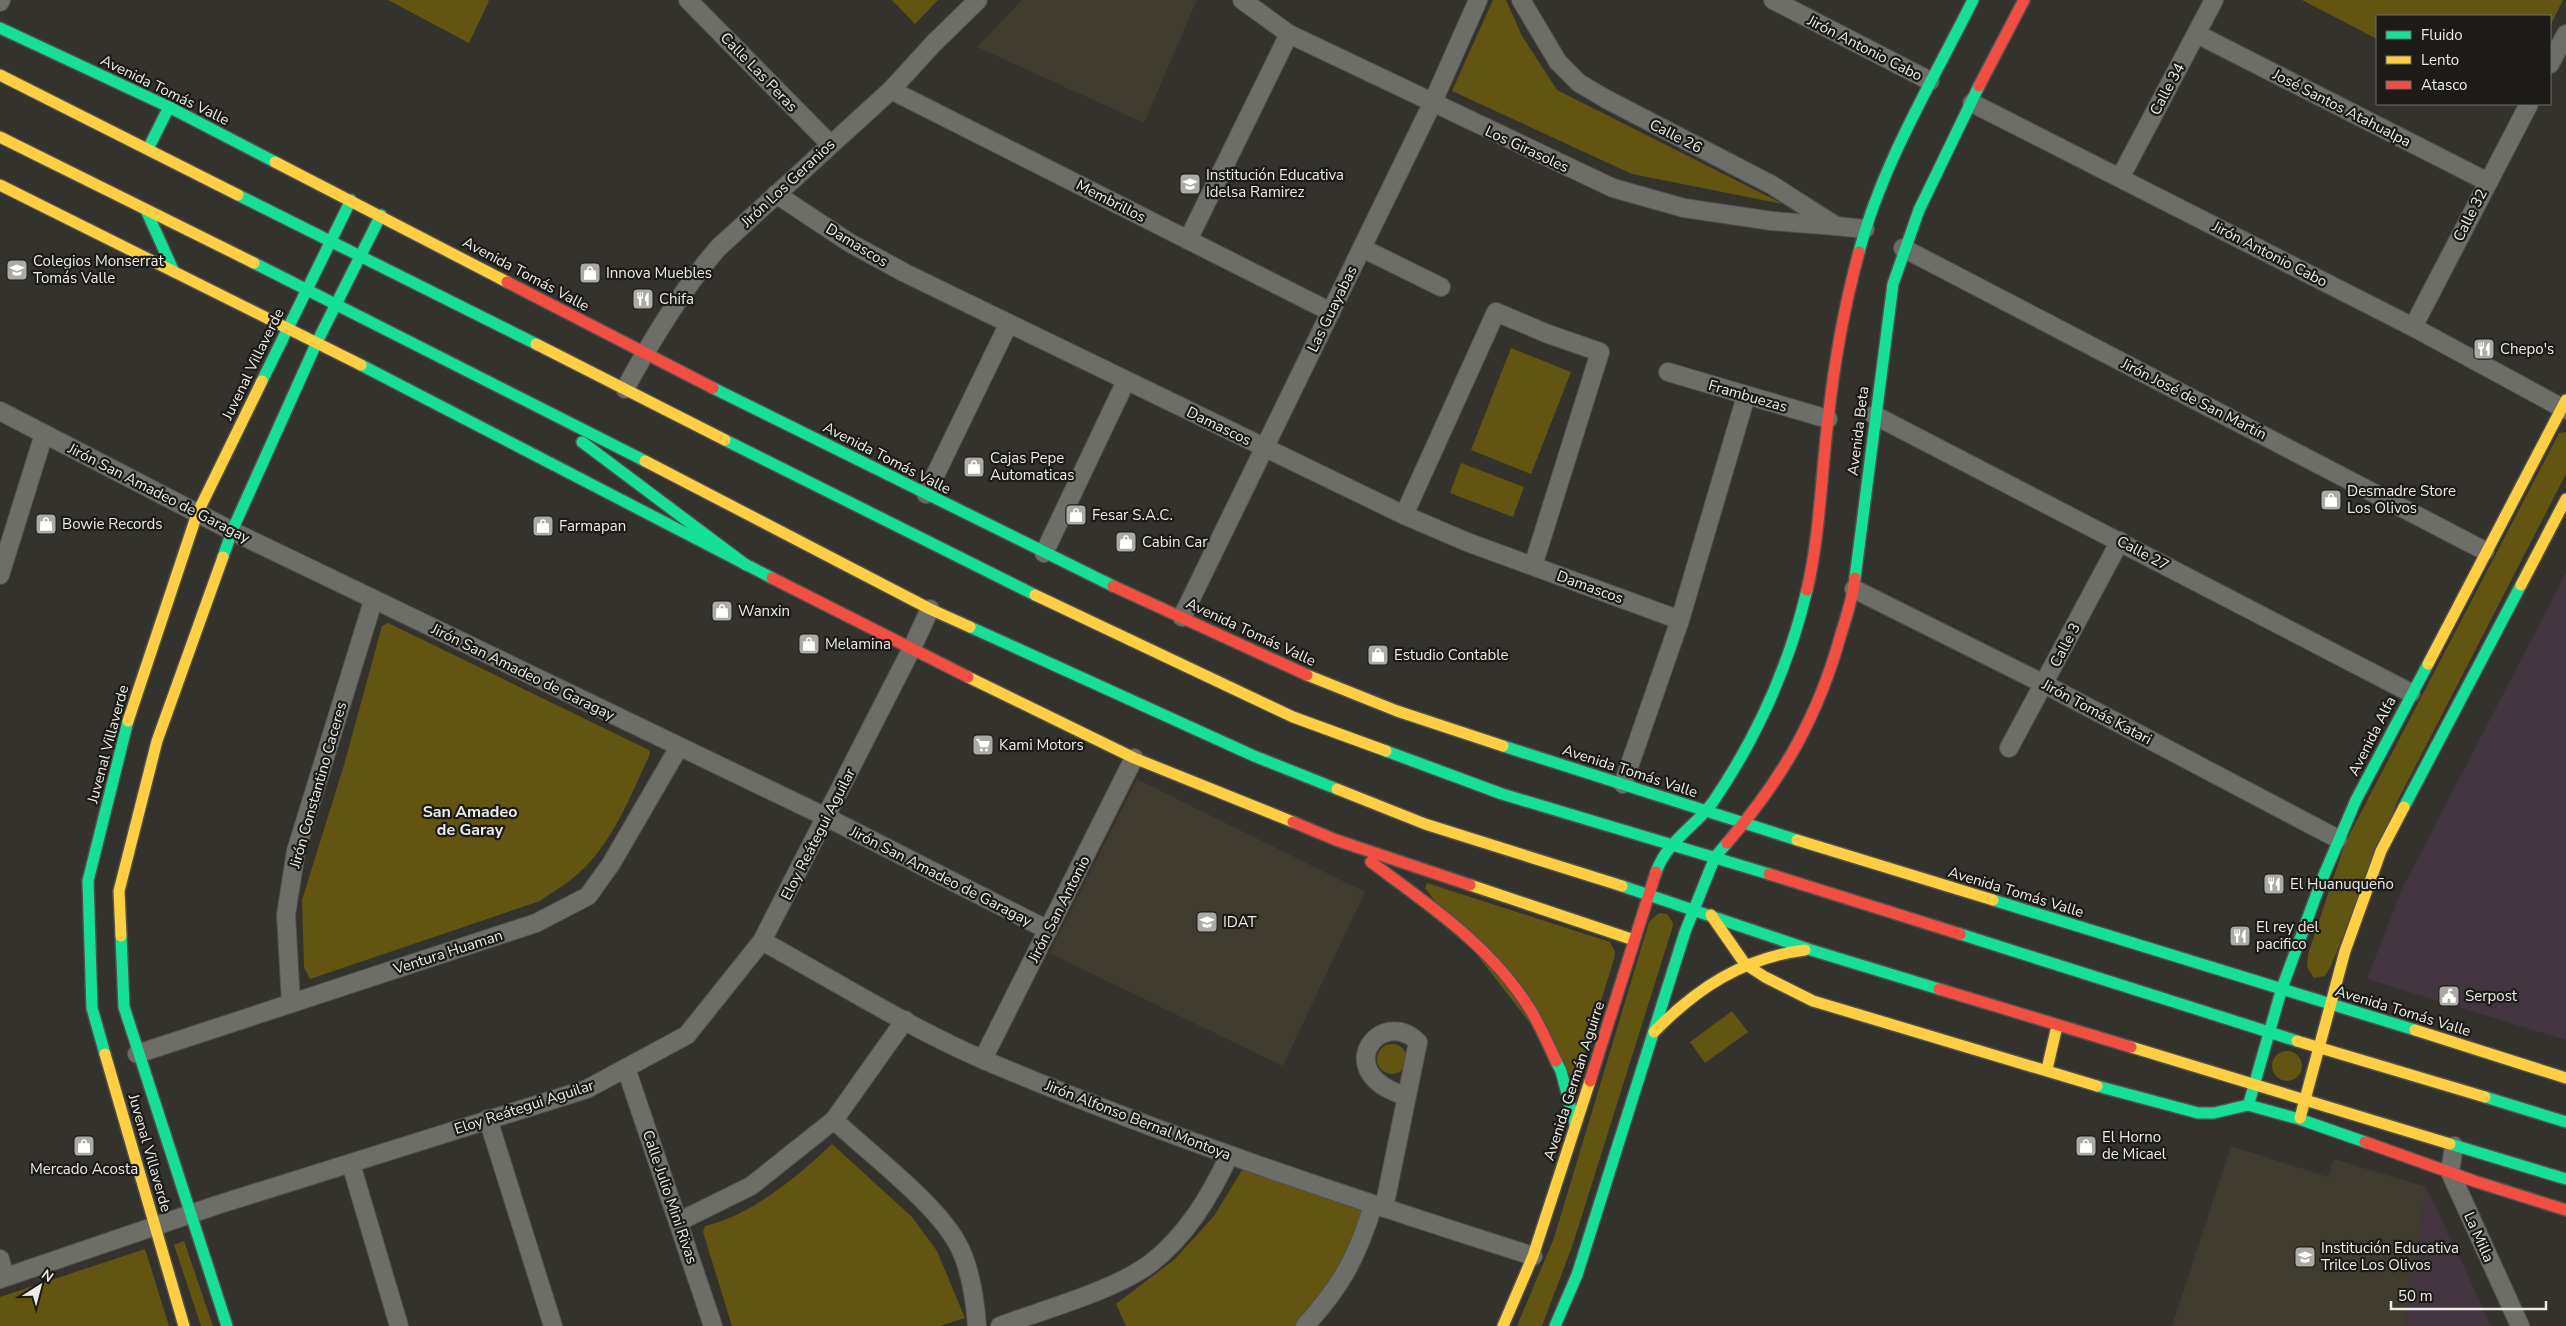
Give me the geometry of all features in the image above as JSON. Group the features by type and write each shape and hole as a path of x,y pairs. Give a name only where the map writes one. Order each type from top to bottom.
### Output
{"main road":[{"name":"Avenida Beta","path":"1671,844 1706,811 1746,750 1782,675 1804,602 1815,556 1828,419 1848,293 1865,228 1888,170 1930,81 1973,0"},
{"name":"Avenida Beta","path":"1715,857 1744,824 1778,779 1800,742 1821,697 1854,589 1874,415 1891,292 1903,248 1938,168 2024,0"},
{"name":"Avenida Tomás Valle","path":"0,28 169,107 381,215 644,353 1044,553 1249,650 1397,711 1744,824 2282,988 2566,1078"},
{"path":"0,74 1046,602 1293,717 1502,794 1610,828 1715,857 2269,1032 2566,1122"},
{"path":"148,149 169,107"},
{"path":"2,144 146,210 336,303 930,608 1159,714 1356,797 1425,824 1694,909 1812,950 2057,1026 2306,1098 2454,1146 2566,1179"},
{"path":"0,185 316,342 912,650 1134,758 1336,840 1634,940"},
{"name":"Juvenal Villaverde","path":"184,1326 92,1008 88,881 125,729 197,514 351,200"},
{"path":"146,210 174,272"},
{"name":"Juvenal Villaverde","path":"227,1326 124,1007 119,891 157,741 232,531 316,342 381,215"},
{"path":"522,397 746,565"},
{"name":"Avenida Alfa","path":"2248,1105 2282,988 2338,840 2485,551 2565,406"},
{"path":"2299,1119 2345,951 2381,851 2566,499"},
{"path":"1336,840 1387,872 1464,931 1517,990 1531,1010 1560,1072 1575,1124"},
{"name":"Avenida Germán Aguirre","path":"1503,1326 1533,1256 1647,894 1659,864 1671,844"},
{"path":"1555,1326 1576,1275 1694,909 1715,857"},
{"path":"1711,915 1745,964 1765,978 1813,1001 2146,1100 2198,1113 2214,1112 2248,1105 2299,1119 2566,1210"},
{"path":"1654,1032 1677,1008 1696,992 1745,964 1771,954 1812,950"},
{"path":"2046,1069 2057,1026"}],"street":[{"name":"Calle Las Peras","path":"688,0 830,144"},
{"name":"Jirón Los Geranios","path":"625,389 644,353 694,276 718,248 891,90 933,44 978,0"},
{"name":"Los Girasoles","path":"1242,0 1289,34 1432,104 1612,188 1684,208 1772,222 1836,226"},
{"name":"Las Guayabas","path":"1182,617 1263,447 1432,104 1478,0"},
{"name":"Calle 26","path":"1521,0 1558,62 1579,83 1606,99 1772,185 1836,226 1865,228"},
{"name":"Jirón Antonio Cabo","path":"1773,0 1930,81"},
{"name":"Calle 34","path":"2120,178 2214,0"},
{"path":"1188,240 1289,34"},
{"name":"José Santos Atahualpa","path":"2197,34 2488,182"},
{"path":"2551,62 2566,34"},
{"name":"Membrillos","path":"891,90 1331,312"},
{"name":"Jirón Antonio Cabo","path":"1972,103 2414,327 2565,406"},
{"name":"Calle 32","path":"2414,327 2528,105"},
{"name":"Damascos","path":"776,194 850,243 905,273 1008,325 1404,515 1468,542 1680,620"},
{"path":"1362,248 1441,287"},
{"name":"Jirón José de San Martín","path":"1903,248 2485,551"},
{"path":"1404,515 1496,312 1548,334 1600,352 1533,566"},
{"path":"926,494 1008,325"},
{"name":"Frambuezas","path":"1668,372 1828,419"},
{"path":"1044,553 1126,381"},
{"path":"1622,784 1680,620 1746,396"},
{"name":"Jirón San Amadeo de Garagay","path":"0,411 197,514 373,601 826,817 1048,930"},
{"name":"Calle 27","path":"1874,415 2120,541 2411,694"},
{"path":"0,574 44,434"},
{"name":"Calle 3","path":"2010,748 2120,541"},
{"name":"Jirón Tomás Katari","path":"1854,589 2044,684 2338,840"},
{"name":"Jirón Constantino Caceres","path":"291,1003 286,915 296,851 373,601"},
{"name":"Eloy Reátegui Aguilar","path":"3,1278 191,1216 217,1205 588,1088 687,1035 762,942 912,650 930,608"},
{"name":"Ventura Huaman","path":"138,1054 536,923 588,896 611,864 679,747"},
{"name":"Jirón San Antonio","path":"983,1059 1134,758"},
{"name":"Jirón Alfonso Bernal Montoya","path":"762,942 905,1020 983,1059 1229,1156 1379,1207 1533,1256"},
{"path":"678,1222 750,1186 834,1120 905,1020"},
{"name":"Calle Julio Mini Rivas","path":"626,1068 713,1326"},
{"path":"1305,1326 1330,1299 1349,1271 1379,1207 1406,1096"},
{"path":"488,1118 553,1326"},
{"path":"834,1120 923,1202 957,1242 974,1291 977,1326"},
{"path":"2450,1172 2454,1146"},
{"path":"1000,1326 1111,1285 1152,1262 1184,1230 1200,1209 1229,1156"},
{"path":"351,1164 399,1326"},
{"name":"La Milla","path":"2450,1172 2520,1326"},
{"path":"0,1260 3,1278"}],"shaded area":[{"path":"388,0 487,0 489,1 469,43"},
{"path":"892,0 938,0 915,24"},
{"path":"1022,0 1197,0 1144,123 977,47"},
{"path":"1493,0 1506,0 1522,36 1557,90 1783,204 1632,174 1452,91"},
{"path":"2302,0 2563,0 2551,24 2551,15 2376,15 2376,38"},
{"path":"1511,348 1571,372 1531,474 1471,450"},
{"path":"2566,432 2566,474 2398,800 2331,966 2325,976 2314,978 2307,967 2308,954 2345,843 2559,433"},
{"path":"1461,463 1524,487 1513,517 1450,493"},
{"path":"2566,573 2566,1040 2367,979 2402,889"},
{"path":"388,623 649,750 650,754 618,821 598,852 572,879 540,901 310,979 304,967 302,900 344,765 382,626"},
{"name":"IDAT","path":"1137,779 1365,892 1283,1066 1049,953"},
{"path":"1427,883 1610,942 1615,952 1614,959 1577,1079 1572,1077 1425,888"},
{"path":"1659,913 1667,914 1673,923 1672,929 1573,1244 1542,1326 1517,1326 1554,1238 1649,922"},
{"path":"1732,1011 1748,1032 1705,1063 1690,1042"},
{"path":"1392,1044 1403,1048 1407,1059 1403,1070 1392,1074 1381,1070 1377,1059 1381,1048"},
{"path":"2287,1051 2297,1056 2302,1066 2297,1076 2287,1081 2277,1076 2272,1066 2277,1056"},
{"path":"832,1144 912,1217 937,1251 965,1318 940,1326 732,1326 703,1232 705,1226 723,1221 757,1204 789,1182"},
{"name":"Institución Educativa Trilce Los Olivos","path":"2231,1146 2328,1177 2334,1159 2426,1187 2405,1326 2172,1326"},
{"path":"1244,1167 1370,1213 1327,1292 1296,1326 1126,1326 1116,1304 1175,1259 1214,1216"},
{"path":"2426,1187 2466,1271 2491,1326 2405,1326"},
{"path":"184,1241 213,1326 201,1326 174,1245"},
{"path":"145,1249 169,1326 0,1326 0,1297"}],"traffic: fast":[{"path":"1859,252 1869,219 1894,155 1973,0"},
{"path":"0,28 169,107 275,162"},
{"path":"1855,578 1893,284 1919,210 1979,86"},
{"path":"148,149 169,107"},
{"path":"238,195 536,344"},
{"path":"262,381 351,200"},
{"path":"146,210 174,272"},
{"path":"223,557 232,531 317,342 381,215"},
{"path":"254,263 645,461"},
{"path":"361,365 772,578"},
{"path":"713,388 1113,586"},
{"path":"725,440 1035,595"},
{"path":"582,442 746,565"},
{"path":"2404,807 2521,585"},
{"path":"1656,872 1667,851 1713,802 1744,752 1781,673 1800,618 1807,590"},
{"path":"970,627 1254,756 1337,789"},
{"path":"2249,1103 2282,988 2321,882 2356,800 2428,664"},
{"path":"105,1054 92,1008 88,881 128,721"},
{"path":"1503,746 1797,840"},
{"path":"1386,751 1502,794 1769,874"},
{"path":"1555,1326 1577,1275 1685,932 1715,857 1727,843"},
{"path":"1622,886 1811,950 1939,989"},
{"path":"1993,900 2415,1030"},
{"path":"1960,934 2297,1041"},
{"path":"121,936 124,1007 227,1326"},
{"path":"1556,1061 1561,1071 1575,1124"},
{"path":"2097,1086 2198,1113 2214,1113 2248,1105 2299,1119 2365,1142"},
{"path":"2485,1097 2566,1122"},
{"path":"2450,1144 2566,1179"}],"traffic: slow":[{"path":"0,75 238,195"},
{"path":"0,137 254,263"},
{"path":"275,162 507,282"},
{"path":"0,185 361,365"},
{"path":"536,344 725,440"},
{"path":"128,721 197,514 262,381"},
{"path":"2428,664 2566,400"},
{"path":"645,461 930,609 970,627"},
{"path":"2521,585 2566,499"},
{"path":"121,936 119,891 157,741 223,557"},
{"path":"1035,595 1293,717 1386,751"},
{"path":"1307,675 1397,711 1503,746"},
{"path":"968,677 1134,758 1293,822"},
{"path":"1337,789 1425,824 1622,886"},
{"path":"2300,1118 2345,951 2381,851 2404,807"},
{"path":"1797,840 1993,900"},
{"path":"1470,885 1634,940"},
{"path":"1711,915 1745,964 1765,977 1813,1001 2097,1086"},
{"path":"1654,1032 1687,1002 1722,978 1761,960 1805,950"},
{"path":"2047,1069 2057,1026"},
{"path":"2415,1030 2566,1078"},
{"path":"2297,1041 2485,1097"},
{"path":"2131,1047 2450,1144"},
{"path":"105,1054 184,1326"},
{"path":"1503,1326 1533,1256 1590,1081"}],"traffic: jam":[{"path":"1979,86 2024,0"},
{"path":"1807,590 1818,527 1836,357 1859,252"},
{"path":"507,282 713,388"},
{"path":"772,578 968,677"},
{"path":"1727,843 1747,819 1782,770 1810,719 1832,664 1850,606 1855,578"},
{"path":"1113,586 1307,675"},
{"path":"1293,822 1336,840 1470,885"},
{"path":"1371,862 1458,928 1497,966 1530,1009 1556,1061"},
{"path":"1590,1081 1656,872"},
{"path":"1769,874 1960,934"},
{"path":"1939,989 2131,1047"},
{"path":"2365,1142 2474,1181 2566,1210"}],"place":[{"name":"Institución Educativa Idelsa Ramirez","path":"1190,184"},
{"name":"Colegios Monserrat Tomás Valle","path":"17,270"},
{"name":"Innova Muebles","path":"590,273"},
{"name":"Chifa","path":"643,299"},
{"name":"Chepo's","path":"2484,349"},
{"name":"Cajas Pepe Automaticas","path":"974,467"},
{"name":"Desmadre Store Los Olivos","path":"2331,500"},
{"name":"Fesar S.A.C.","path":"1076,515"},
{"name":"Bowie Records","path":"46,524"},
{"name":"Farmapan","path":"543,526"},
{"name":"Cabin Car","path":"1126,542"},
{"name":"Wanxin","path":"722,611"},
{"name":"Melamina","path":"809,644"},
{"name":"Estudio Contable","path":"1378,655"},
{"name":"Kami Motors","path":"983,745"},
{"name":"El Huanuqueño","path":"2274,884"},
{"name":"IDAT","path":"1207,922"},
{"name":"El rey del pacifico","path":"2240,936"},
{"name":"Serpost","path":"2449,996"},
{"name":"Mercado Acosta","path":"84,1146"},
{"name":"El Horno de Micael","path":"2086,1146"},
{"name":"Institución Educativa Trilce Los Olivos","path":"2305,1257"}],"district":[{"name":"San Amadeo de Garay","path":"470,821"}]}
